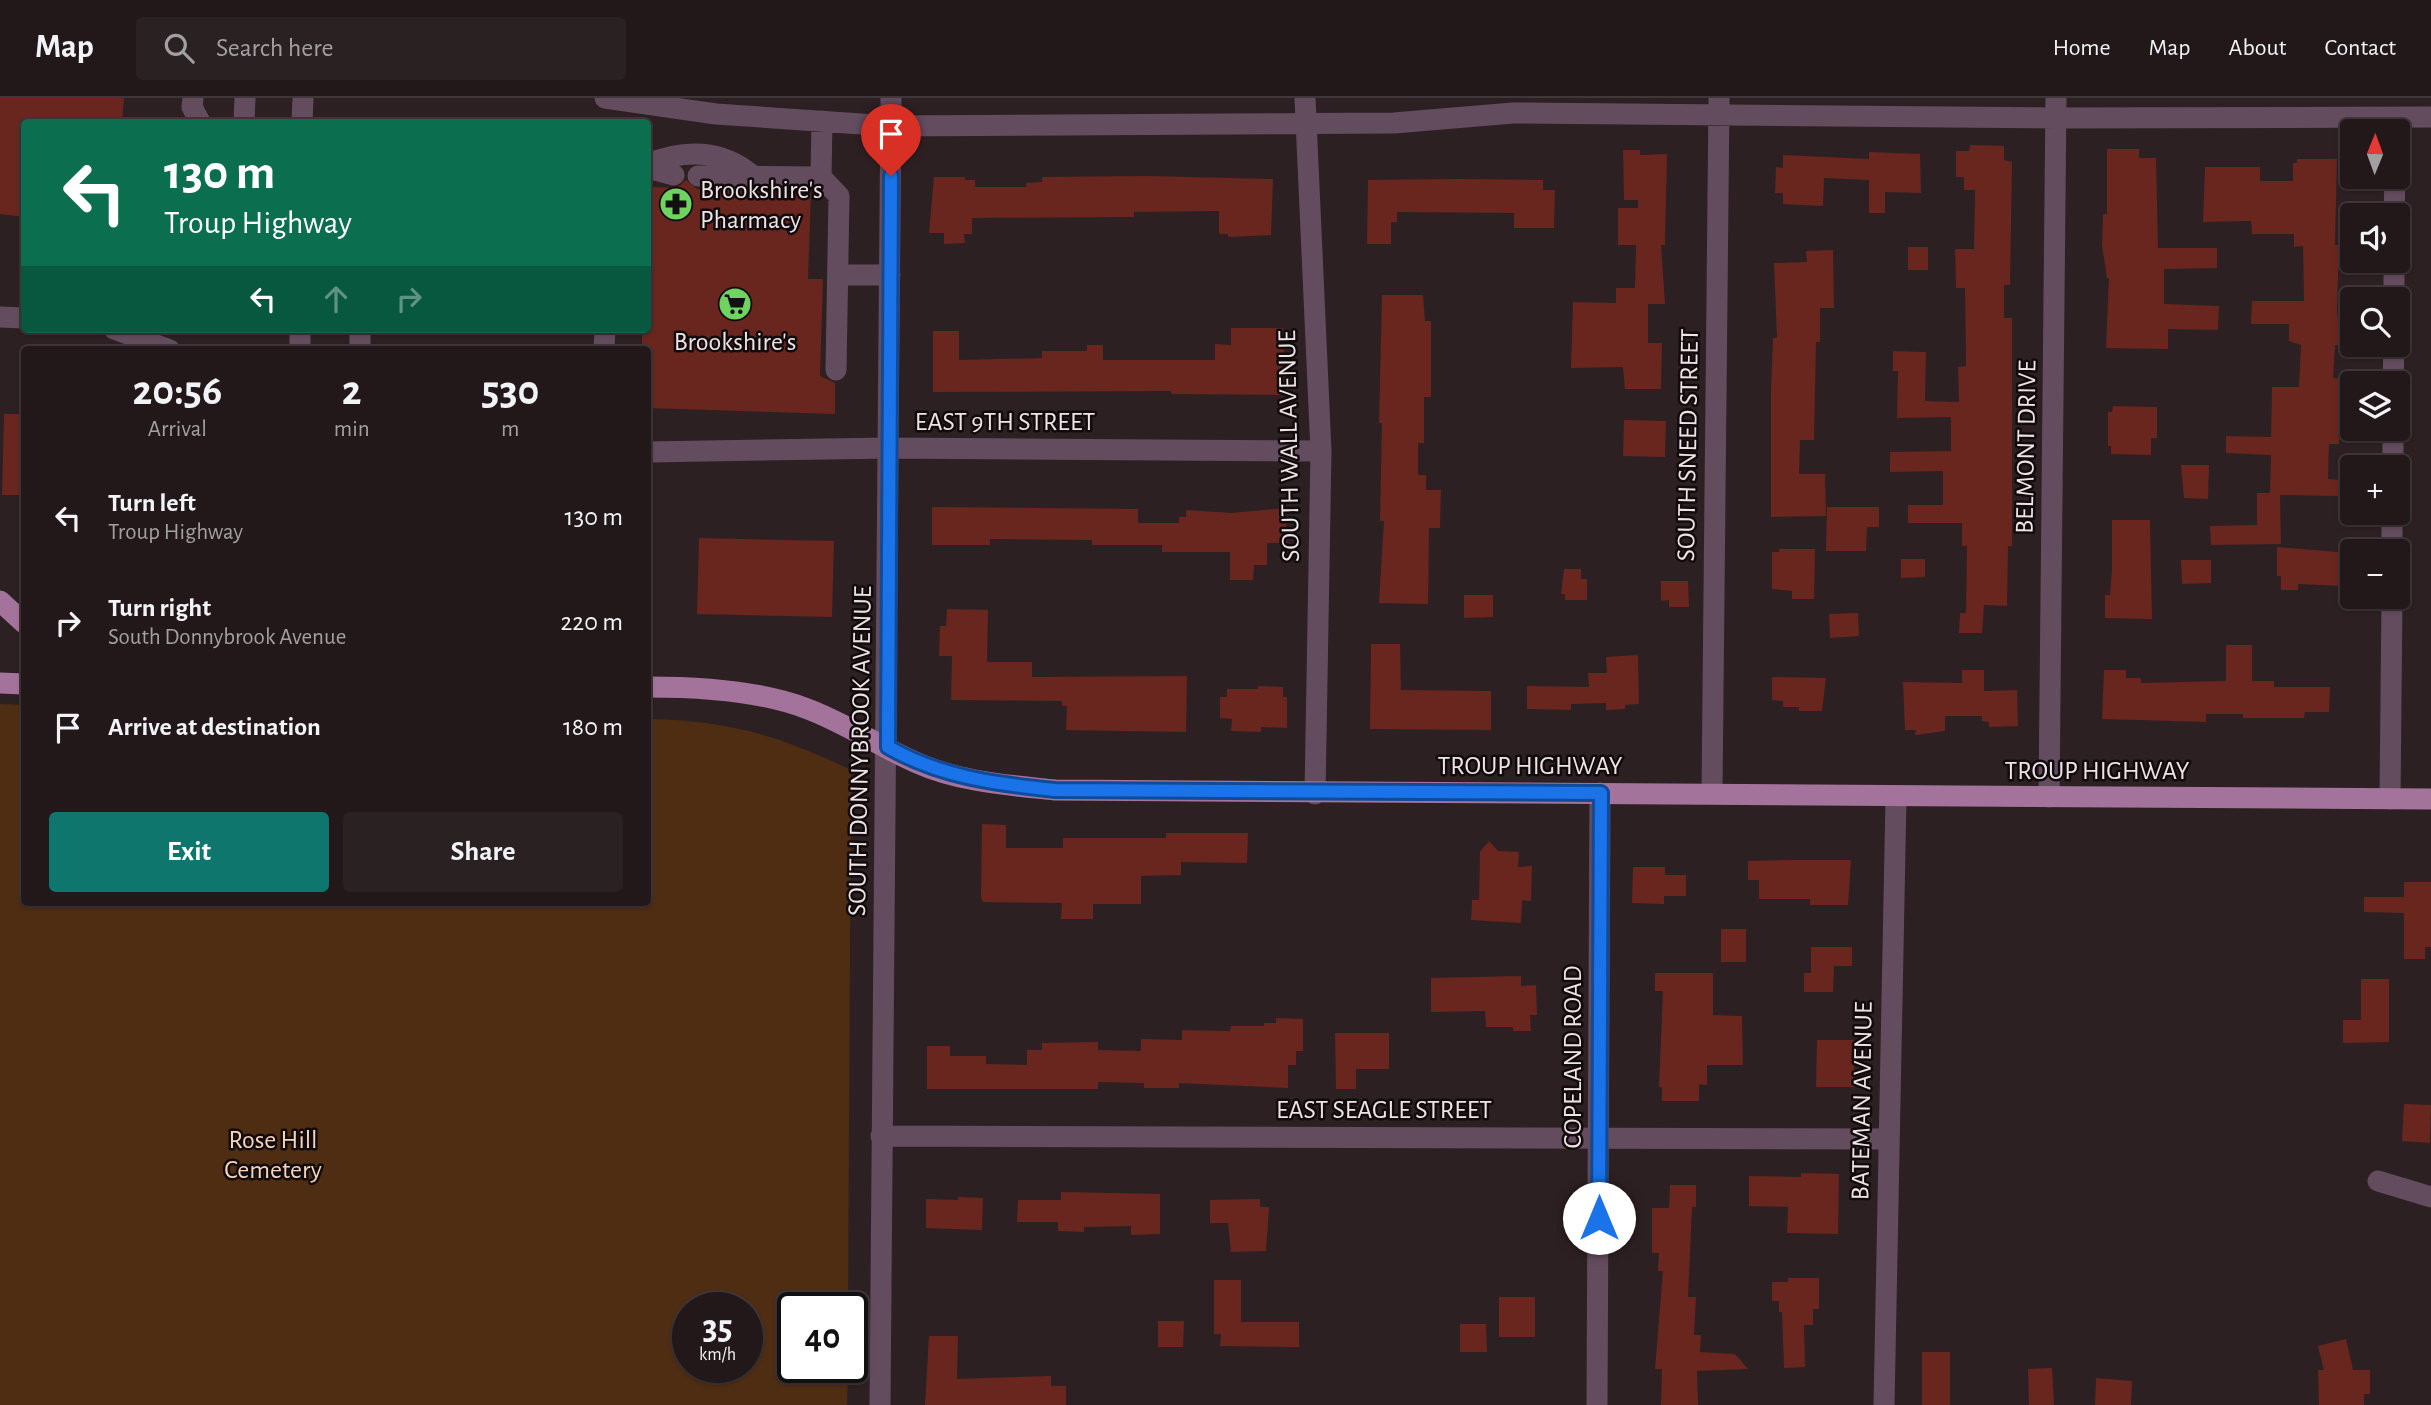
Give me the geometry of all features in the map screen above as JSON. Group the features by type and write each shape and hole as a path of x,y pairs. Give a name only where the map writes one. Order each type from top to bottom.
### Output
{"main road":[{"path":"0,601 21,620"},
{"path":"0,683 21,684"},
{"name":"TROUP HIGHWAY","path":"651,687 681,687 769,699 805,707 914,762 947,774 995,784 1055,790 1315,794 1712,793 1896,797 2431,799"}],"street":[{"path":"193,98 192,107 198,119"},
{"path":"244,98 244,119"},
{"path":"302,119 303,98"},
{"name":"SOUTH DONNYBROOK AVENUE","path":"880,1405 881,1136 888,747 891,98"},
{"name":"SOUTH WALL AVENUE","path":"1305,98 1321,451 1315,794"},
{"path":"613,107 891,125 1394,123 1513,113 1718,106 2056,108 2431,117"},
{"name":"SOUTH SNEED STREET","path":"1712,793 1718,106"},
{"name":"BELMONT DRIVE","path":"2049,797 2056,108"},
{"path":"822,121 821,177 839,196 836,370"},
{"path":"651,165 684,153 713,155 741,166 752,176"},
{"path":"651,167 674,175"},
{"path":"698,176 821,177"},
{"path":"839,275 890,275"},
{"path":"0,317 21,318"},
{"path":"125,333 159,346"},
{"name":"EAST 9TH STREET","path":"651,452 890,448 1321,451"},
{"path":"2390,799 2392,609"},
{"name":"COPELAND ROAD","path":"1597,1405 1601,793"},
{"name":"BATEMAN AVENUE","path":"1884,1405 1887,1139 1896,797"},
{"name":"EAST SEAGLE STREET","path":"881,1136 1887,1139"},
{"path":"2378,1181 2431,1197"}],"green space":[{"name":"Rose Hill Cemetery","path":"0,704 21,705 21,906 651,906 651,719 703,723 752,732 801,748 851,770 848,1292 777,1292 777,1383 848,1383 847,1405 0,1405"}],"building":[{"path":"0,98 124,98 122,119 21,119 21,217 0,214"},
{"path":"1970,145 2004,146 2004,160 2012,162 2010,285 2004,285 2004,318 2012,318 2012,546 2008,546 2007,606 1984,605 1982,633 1959,633 1960,613 1966,613 1967,546 1962,546 1962,523 1908,523 1908,505 1943,505 1943,471 1890,472 1890,452 1951,451 1951,417 1897,418 1898,371 1893,371 1893,351 1926,352 1925,401 1959,402 1958,367 1966,366 1965,288 1956,288 1955,249 1974,249 1975,190 1964,190 1964,177 1956,177 1956,151 1969,151"},
{"path":"2107,149 2139,149 2139,158 2156,158 2158,248 2217,248 2217,268 2164,269 2164,304 2219,306 2218,330 2168,329 2168,349 2106,348 2109,278 2102,245 2103,214 2107,214"},
{"path":"1623,150 1640,150 1640,155 1667,154 1665,245 1661,245 1665,304 1648,304 1648,343 1662,343 1661,389 1625,389 1623,367 1571,368 1573,302 1616,303 1616,288 1635,288 1636,245 1618,245 1618,208 1638,208 1638,200 1624,200"},
{"path":"1869,152 1920,154 1921,193 1885,192 1885,213 1869,213 1869,180 1824,178 1823,206 1783,204 1783,193 1775,193 1776,167 1783,168 1783,155 1869,159"},
{"path":"2297,159 2337,159 2335,245 2339,245 2337,310 2340,345 2335,345 2333,378 2340,379 2340,420 2339,444 2329,444 2328,479 2340,480 2340,496 2280,495 2281,544 2211,545 2210,526 2257,525 2257,493 2270,493 2271,455 2226,453 2226,436 2271,437 2272,387 2299,387 2301,345 2289,341 2289,324 2251,324 2252,301 2304,301 2303,246 2294,247 2294,234 2252,234 2251,221 2203,222 2205,167 2260,167 2260,181 2293,181 2293,163 2297,163"},
{"path":"934,177 965,177 965,180 975,180 975,187 1026,187 1026,183 1042,182 1042,177 1273,179 1271,235 1228,237 1228,234 1219,234 1219,211 1134,212 1134,217 972,218 972,234 964,234 965,243 944,244 944,233 929,233"},
{"name":"Brookshire's","path":"686,180 697,189 811,193 808,279 823,279 820,376 835,383 835,414 651,408 651,346 642,346 642,333 651,333 651,187 677,188"},
{"path":"1368,180 1543,180 1543,190 1555,190 1554,228 1514,228 1514,213 1397,212 1397,222 1391,222 1391,244 1367,244"},
{"path":"1908,247 1928,247 1928,270 1908,270"},
{"path":"1833,250 1834,308 1820,308 1820,342 1816,342 1814,440 1800,440 1799,474 1825,474 1826,516 1771,517 1771,391 1773,338 1777,338 1774,263 1807,262 1806,251"},
{"path":"1382,295 1423,295 1425,321 1431,321 1431,397 1424,397 1424,443 1418,443 1418,475 1426,475 1426,490 1441,490 1440,528 1429,528 1428,604 1379,603 1384,521 1380,521 1382,423 1379,423"},
{"path":"1231,328 1283,328 1284,356 1288,356 1288,395 1171,394 1171,391 933,392 933,331 959,331 959,360 1042,358 1042,351 1087,351 1087,345 1103,345 1103,360 1215,360 1215,344 1231,345"},
{"path":"2113,406 2157,407 2157,438 2151,438 2151,455 2111,454 2111,446 2108,446 2108,412 2112,412"},
{"path":"4,414 21,414 21,495 2,495"},
{"path":"1624,420 1666,421 1665,457 1623,456"},
{"path":"2181,465 2209,465 2208,499 2184,498"},
{"path":"932,507 1138,509 1138,523 1179,523 1179,517 1186,517 1186,510 1231,513 1286,508 1287,543 1267,543 1267,565 1254,565 1253,580 1230,580 1230,552 1162,552 1162,545 1092,545 1092,540 990,539 990,545 932,545"},
{"path":"1827,507 1879,507 1879,527 1867,527 1866,551 1826,551"},
{"path":"2112,520 2150,520 2152,619 2105,618 2105,595 2110,595 2112,569"},
{"path":"699,538 834,541 832,617 697,614"},
{"path":"2277,547 2338,552 2340,586 2298,584 2298,590 2281,590 2281,576 2277,576"},
{"path":"1779,549 1815,549 1814,599 1792,599 1792,591 1772,589 1772,552 1779,552"},
{"path":"1901,559 1925,559 1925,577 1901,578"},
{"path":"2181,560 2211,560 2211,583 2182,584"},
{"path":"1564,569 1581,569 1581,579 1587,579 1587,600 1565,600 1565,594 1561,594"},
{"path":"1661,581 1688,581 1689,607 1669,607 1669,600 1661,601"},
{"path":"1464,595 1493,595 1493,617 1464,618"},
{"path":"947,609 988,610 987,662 1032,662 1032,677 1187,676 1186,732 1066,730 1067,706 1062,706 1062,701 951,700 952,656 939,656 940,626 946,626"},
{"path":"1858,613 1859,636 1830,638 1829,614"},
{"path":"1371,644 1400,644 1401,690 1491,691 1491,730 1370,729"},
{"path":"2226,645 2252,645 2252,681 2274,681 2274,687 2330,687 2329,712 2305,712 2304,718 2243,718 2243,714 2206,714 2206,722 2102,719 2104,670 2126,670 2126,678 2141,678 2141,683 2226,681"},
{"path":"1638,655 1639,704 1625,705 1625,709 1606,710 1606,703 1571,704 1571,710 1527,709 1527,686 1589,687 1588,673 1607,673 1606,657"},
{"path":"1962,670 1984,670 1984,691 2017,690 2018,726 1989,727 1989,722 1982,721 1982,716 1945,716 1945,731 1915,735 1916,730 1905,730 1903,682 1962,683"},
{"path":"1772,677 1826,678 1822,711 1799,711 1799,707 1783,707 1783,701 1772,700"},
{"path":"1258,686 1283,687 1283,697 1287,697 1287,728 1261,727 1261,732 1231,731 1232,719 1220,718 1220,697 1227,697 1227,689 1258,689"},
{"path":"982,824 1006,825 1006,848 1063,848 1063,838 1166,838 1166,833 1248,833 1247,863 1181,862 1181,875 1141,876 1141,904 1093,904 1093,919 1061,919 1062,903 983,902"},
{"path":"1489,841 1498,851 1519,852 1518,867 1532,866 1531,901 1522,900 1521,923 1471,920 1472,900 1479,900 1480,852"},
{"path":"1851,860 1848,905 1810,905 1810,899 1759,899 1759,880 1748,880 1748,861"},
{"path":"1633,867 1665,867 1665,875 1686,875 1686,896 1664,896 1664,904 1632,903"},
{"path":"2404,882 2431,882 2431,947 2425,947 2425,959 2404,959 2404,913 2364,912 2364,897 2404,897"},
{"path":"1721,929 1746,929 1746,962 1721,962"},
{"path":"1811,947 1852,947 1852,966 1834,966 1833,992 1804,992 1804,973 1811,973"},
{"path":"1655,973 1713,973 1713,1015 1742,1016 1743,1065 1707,1065 1707,1085 1699,1084 1699,1101 1662,1101 1662,1087 1659,1087 1663,991 1655,991"},
{"path":"1521,976 1521,986 1536,985 1537,1015 1530,1015 1531,1031 1513,1031 1513,1027 1486,1027 1485,1011 1431,1012 1431,978"},
{"path":"2361,979 2389,979 2389,1042 2343,1043 2343,1020 2361,1020"},
{"path":"1276,1018 1303,1019 1303,1051 1296,1051 1296,1065 1288,1065 1288,1088 1179,1083 1179,1088 1144,1088 1144,1083 1098,1082 1098,1089 927,1089 927,1046 950,1046 950,1056 986,1056 986,1064 1027,1065 1027,1050 1042,1050 1042,1043 1098,1042 1098,1050 1141,1051 1141,1039 1182,1040 1182,1030 1230,1031 1231,1026 1264,1026 1264,1023 1276,1023"},
{"path":"1335,1033 1389,1033 1389,1069 1356,1069 1356,1089 1336,1089"},
{"path":"1817,1040 1854,1040 1854,1087 1816,1087"},
{"path":"2404,1104 2431,1105 2430,1143 2402,1141"},
{"path":"1801,1173 1839,1174 1838,1234 1787,1233 1788,1207 1749,1206 1749,1176 1801,1177"},
{"path":"1670,1185 1696,1185 1696,1207 1692,1207 1688,1297 1696,1297 1694,1335 1701,1335 1700,1352 1735,1354 1748,1369 1697,1371 1698,1405 1661,1405 1662,1369 1655,1369 1663,1271 1658,1271 1659,1253 1652,1253 1652,1208 1669,1208"},
{"path":"1061,1192 1160,1194 1160,1234 1131,1235 1131,1226 1084,1227 1084,1232 1058,1231 1058,1222 1017,1222 1018,1200 1061,1200"},
{"path":"958,1197 983,1198 982,1230 926,1228 926,1199 958,1200"},
{"path":"1260,1199 1260,1207 1269,1207 1266,1251 1231,1252 1228,1223 1210,1223 1210,1200"},
{"path":"1788,1278 1819,1278 1819,1309 1813,1309 1813,1325 1804,1325 1805,1367 1784,1368 1782,1312 1779,1312 1779,1301 1772,1301 1772,1282 1788,1282"},
{"path":"1214,1280 1241,1280 1241,1322 1299,1322 1299,1347 1220,1346 1221,1334 1214,1334"},
{"path":"1499,1297 1535,1297 1535,1337 1499,1337"},
{"path":"1158,1321 1184,1321 1183,1347 1158,1347"},
{"path":"1460,1324 1486,1324 1487,1352 1460,1352"},
{"path":"929,1336 958,1336 957,1379 1051,1376 1051,1386 1066,1386 1066,1405 925,1405"},
{"path":"2346,1339 2353,1370 2370,1370 2370,1394 2364,1394 2364,1405 2319,1405 2318,1370 2324,1370 2318,1346"},
{"path":"1922,1352 1950,1352 1950,1405 1922,1405"},
{"path":"2052,1368 2054,1405 2029,1405 2028,1369"},
{"path":"2096,1378 2132,1381 2131,1405 2095,1405"}],"place":[{"name":"Brookshire's Pharmacy","path":"676,204"},
{"name":"Brookshire's","path":"735,304"}],"route":[{"path":"891,176 888,747 914,762 947,774 995,784 1055,790 1315,794 1601,793 1599,1218"}]}
